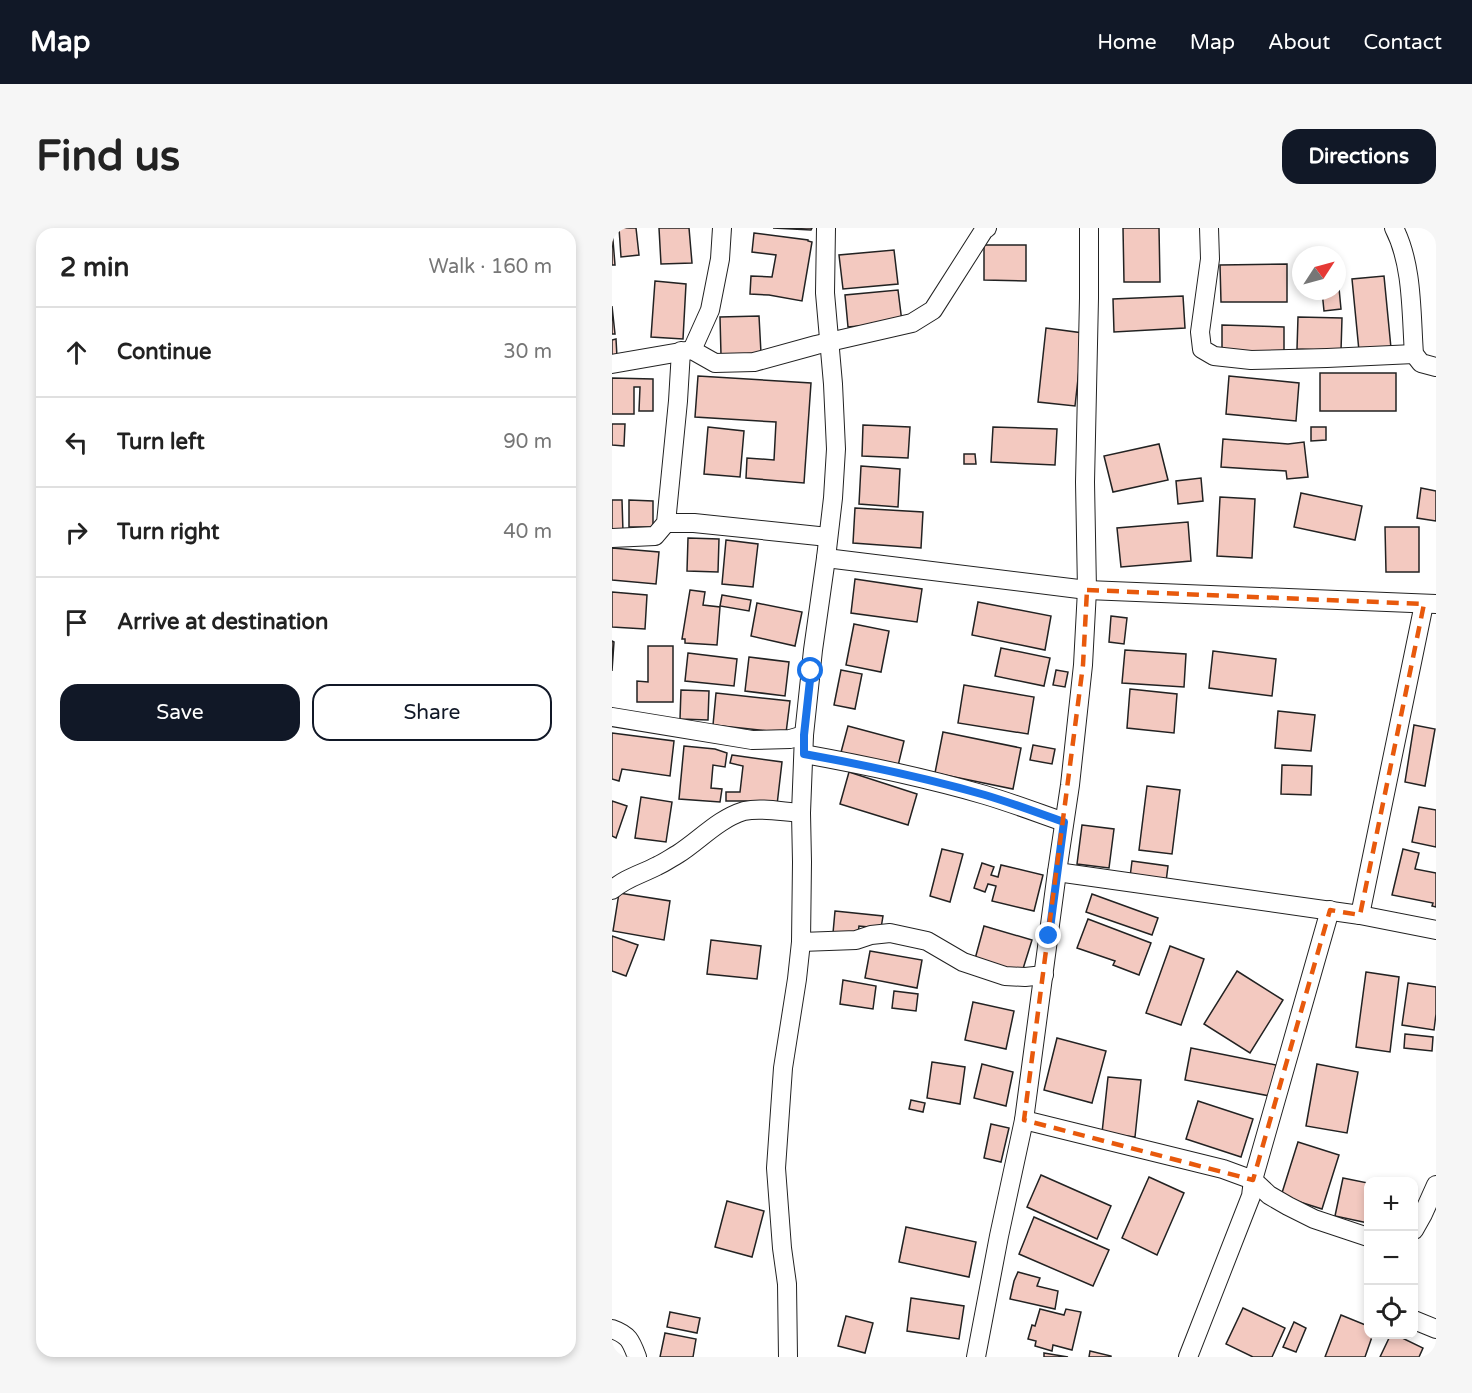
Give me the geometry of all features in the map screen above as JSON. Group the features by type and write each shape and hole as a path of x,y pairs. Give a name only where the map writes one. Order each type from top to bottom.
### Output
{"street":[{"path":"612,538 655,536 666,523 678,401 686,351 710,310 720,259 722,228"},
{"path":"788,1357 787,1284 776,1168 783,1068 801,942 801,813 804,735 833,498 836,449 825,293 826,228"},
{"path":"612,364 686,351 716,363 753,362 912,322 933,310 987,228"},
{"path":"976,1357 1024,1120 1070,785 1083,665 1087,590 1085,482 1089,228"},
{"path":"1209,228 1210,259 1200,333 1202,349 1214,356 1251,360 1414,354"},
{"path":"1394,228 1402,243 1407,264 1414,354 1421,363 1436,367"},
{"path":"666,523 753,528 828,537"},
{"path":"826,558 1087,590 1430,604 1360,915"},
{"path":"612,717 752,740 790,739 804,735"},
{"path":"804,754 946,785 1064,822"},
{"path":"612,890 680,852 727,818 746,811 801,813"},
{"path":"1057,872 1330,910 1436,930"},
{"path":"1188,1357 1251,1196 1253,1180 1330,910"},
{"path":"801,942 856,940 871,935 890,933 927,941 963,962 1005,976 1044,975"},
{"path":"1024,1120 1223,1169 1253,1180 1269,1195 1314,1219 1364,1236"},
{"path":"1418,1222 1436,1185"},
{"path":"1418,1322 1436,1329"},
{"path":"612,1329 623,1333 631,1341 637,1357"}],"highlighted area":[{"path":"1087,590 1424,604 1360,915 1330,910 1253,1180 1024,1120 1083,665"}],"building":[{"path":"612,228 615,265 612,265"},
{"path":"619,228 636,228 639,255 621,257"},
{"path":"659,228 689,228 692,263 661,264"},
{"path":"773,228 812,228 811,230"},
{"path":"1123,228 1159,228 1160,282 1124,282"},
{"path":"754,233 812,242 802,301 750,294 751,276 772,277 776,255 752,252"},
{"path":"984,245 1026,245 1026,281 984,280"},
{"path":"894,250 898,284 843,289 839,255"},
{"path":"1287,264 1287,302 1221,302 1220,265"},
{"path":"1384,276 1391,348 1359,351 1352,279"},
{"path":"655,281 686,284 683,339 651,337"},
{"path":"898,290 902,322 848,327 845,295"},
{"path":"1183,296 1185,328 1114,332 1113,299"},
{"path":"1323,300 1340,300 1341,309 1324,311"},
{"path":"612,306 615,334 612,334"},
{"path":"759,316 761,353 721,355 720,317"},
{"path":"1298,317 1342,318 1341,351 1297,349"},
{"path":"1222,325 1284,327 1284,355 1222,353"},
{"path":"1046,328 1083,333 1075,406 1038,402"},
{"path":"616,339 617,357 612,358 612,340"},
{"path":"1320,373 1396,373 1396,411 1320,411"},
{"path":"698,376 811,383 804,483 746,478 747,458 774,460 776,422 695,417"},
{"path":"1229,376 1299,383 1296,421 1226,414"},
{"path":"612,378 653,379 653,411 639,411 640,387 634,387 634,414 612,414"},
{"path":"612,424 625,424 624,446 612,445"},
{"path":"863,425 910,427 908,458 862,456"},
{"path":"708,427 744,431 740,477 704,474"},
{"path":"993,427 1057,429 1055,465 991,462"},
{"path":"1311,427 1326,427 1326,440 1311,441"},
{"path":"1223,439 1288,444 1304,442 1308,477 1287,479 1286,471 1221,467"},
{"path":"1159,444 1168,480 1113,492 1104,456"},
{"path":"964,454 975,454 976,464 964,464"},
{"path":"861,466 900,469 898,507 859,504"},
{"path":"1201,478 1203,501 1178,504 1176,481"},
{"path":"1421,488 1436,491 1436,521 1417,518"},
{"path":"1301,493 1362,506 1355,540 1294,527"},
{"path":"1220,497 1255,499 1252,558 1217,556"},
{"path":"612,500 622,500 623,532 612,532"},
{"path":"629,500 653,501 653,527 629,527"},
{"path":"855,508 923,512 921,548 853,543"},
{"path":"1188,522 1191,561 1121,567 1117,528"},
{"path":"1385,527 1419,527 1419,572 1386,572"},
{"path":"688,538 719,539 718,572 687,571"},
{"path":"726,540 758,544 753,587 722,584"},
{"path":"612,548 659,552 656,584 612,580"},
{"path":"855,579 922,589 917,622 851,613"},
{"path":"690,590 705,592 703,605 720,607 717,645 685,643 685,639 682,639"},
{"path":"612,592 647,595 645,629 612,627"},
{"path":"722,595 751,600 749,611 720,606"},
{"path":"978,602 1051,616 1045,650 972,635"},
{"path":"757,603 802,612 795,646 751,636"},
{"path":"1111,616 1127,618 1124,644 1109,642"},
{"path":"854,624 889,631 881,672 846,665"},
{"path":"612,641 614,642 612,671"},
{"path":"648,646 673,646 673,702 637,702 637,681 648,682"},
{"path":"1001,648 1050,658 1044,686 995,676"},
{"path":"1125,650 1186,654 1184,687 1122,683"},
{"path":"1213,651 1276,659 1272,696 1209,688"},
{"path":"688,653 737,659 734,686 685,681"},
{"path":"749,657 789,662 785,696 745,691"},
{"path":"841,670 862,674 855,709 834,705"},
{"path":"1056,670 1068,672 1065,687 1053,685"},
{"path":"964,685 1034,697 1028,734 958,723"},
{"path":"1130,689 1177,694 1174,733 1127,728"},
{"path":"681,690 709,691 708,720 680,719"},
{"path":"716,693 790,701 786,733 713,725"},
{"path":"1278,711 1315,715 1311,751 1275,748"},
{"path":"1414,725 1435,729 1425,786 1405,782"},
{"path":"848,726 904,741 897,770 840,756"},
{"path":"943,732 1021,748 1013,789 935,773"},
{"path":"612,733 674,741 670,776 622,769 619,781 612,779"},
{"path":"1033,745 1055,749 1052,764 1030,760"},
{"path":"684,746 715,749 727,753 725,767 713,765 711,788 722,789 720,802 679,799"},
{"path":"732,755 782,762 777,805 726,801 726,792 740,792 743,766 730,763"},
{"path":"1282,765 1312,766 1311,795 1281,794"},
{"path":"849,772 917,794 908,825 840,804"},
{"path":"1147,786 1180,790 1172,854 1139,850"},
{"path":"641,797 672,802 666,842 635,838"},
{"path":"612,801 627,806 616,838 612,836"},
{"path":"1419,807 1436,810 1436,847 1412,842"},
{"path":"1082,825 1114,829 1109,868 1077,864"},
{"path":"942,849 963,854 950,902 930,896"},
{"path":"1403,849 1419,853 1415,869 1436,873 1436,907 1432,906 1433,903 1392,895"},
{"path":"1132,861 1168,866 1166,882 1130,877"},
{"path":"982,863 994,867 991,875 998,877 1001,865 1043,875 1034,911 992,901 996,886 988,884 985,892 974,888"},
{"path":"619,893 670,901 664,940 613,931"},
{"path":"1092,894 1158,918 1152,935 1086,912"},
{"path":"835,911 883,916 881,928 859,926 858,934 833,933"},
{"path":"1088,919 1151,943 1139,975 1113,965 1115,961 1077,948"},
{"path":"984,926 1032,940 1022,972 975,959"},
{"path":"612,936 638,945 626,976 612,971"},
{"path":"711,940 761,946 757,979 707,974"},
{"path":"1170,946 1204,959 1181,1025 1146,1013"},
{"path":"870,951 922,960 917,988 865,978"},
{"path":"1237,971 1283,1000 1250,1053 1204,1024"},
{"path":"1366,972 1399,977 1390,1052 1356,1047"},
{"path":"843,980 876,986 873,1009 840,1004"},
{"path":"1408,983 1436,987 1434,1030 1402,1025"},
{"path":"894,991 918,994 916,1011 892,1008"},
{"path":"973,1002 1014,1011 1006,1049 965,1040"},
{"path":"1405,1034 1433,1037 1432,1051 1404,1048"},
{"path":"1057,1038 1106,1051 1092,1103 1044,1090"},
{"path":"1191,1048 1276,1065 1270,1096 1185,1080"},
{"path":"932,1062 965,1067 960,1104 927,1098"},
{"path":"982,1064 1013,1072 1006,1106 974,1098"},
{"path":"1317,1064 1358,1072 1347,1133 1306,1126"},
{"path":"1108,1077 1141,1080 1135,1137 1102,1133"},
{"path":"911,1100 925,1103 923,1112 909,1109"},
{"path":"1198,1101 1253,1119 1241,1157 1186,1139"},
{"path":"991,1124 1009,1128 1001,1162 984,1158"},
{"path":"1298,1142 1339,1155 1322,1209 1281,1196"},
{"path":"1041,1175 1111,1206 1097,1239 1027,1207"},
{"path":"1149,1177 1184,1193 1157,1255 1122,1238"},
{"path":"1343,1178 1364,1182 1364,1222 1335,1216"},
{"path":"727,1201 764,1211 752,1257 715,1247"},
{"path":"1034,1217 1109,1250 1093,1286 1019,1254"},
{"path":"906,1227 976,1242 969,1277 899,1262"},
{"path":"1018,1272 1040,1278 1037,1286 1058,1291 1055,1309 1010,1299"},
{"path":"911,1298 964,1306 959,1339 907,1331"},
{"path":"1243,1308 1285,1328 1272,1357 1253,1357 1226,1344"},
{"path":"1040,1309 1064,1315 1066,1309 1081,1312 1072,1350 1053,1345 1052,1351 1035,1346 1036,1341 1028,1339"},
{"path":"670,1312 700,1318 697,1333 667,1327"},
{"path":"1341,1315 1364,1324 1364,1339 1371,1339 1365,1357 1325,1357"},
{"path":"846,1316 873,1323 865,1353 838,1346"},
{"path":"1294,1322 1306,1328 1296,1352 1283,1347"},
{"path":"665,1333 696,1339 693,1357 660,1357"},
{"path":"1389,1339 1404,1339 1423,1348 1419,1357 1380,1357"},
{"path":"1090,1351 1111,1356 1111,1357 1089,1357"},
{"path":"1044,1353 1068,1357 1044,1357"}],"route":[{"path":"811,671 804,754 946,785 1064,822 1049,936"}]}
